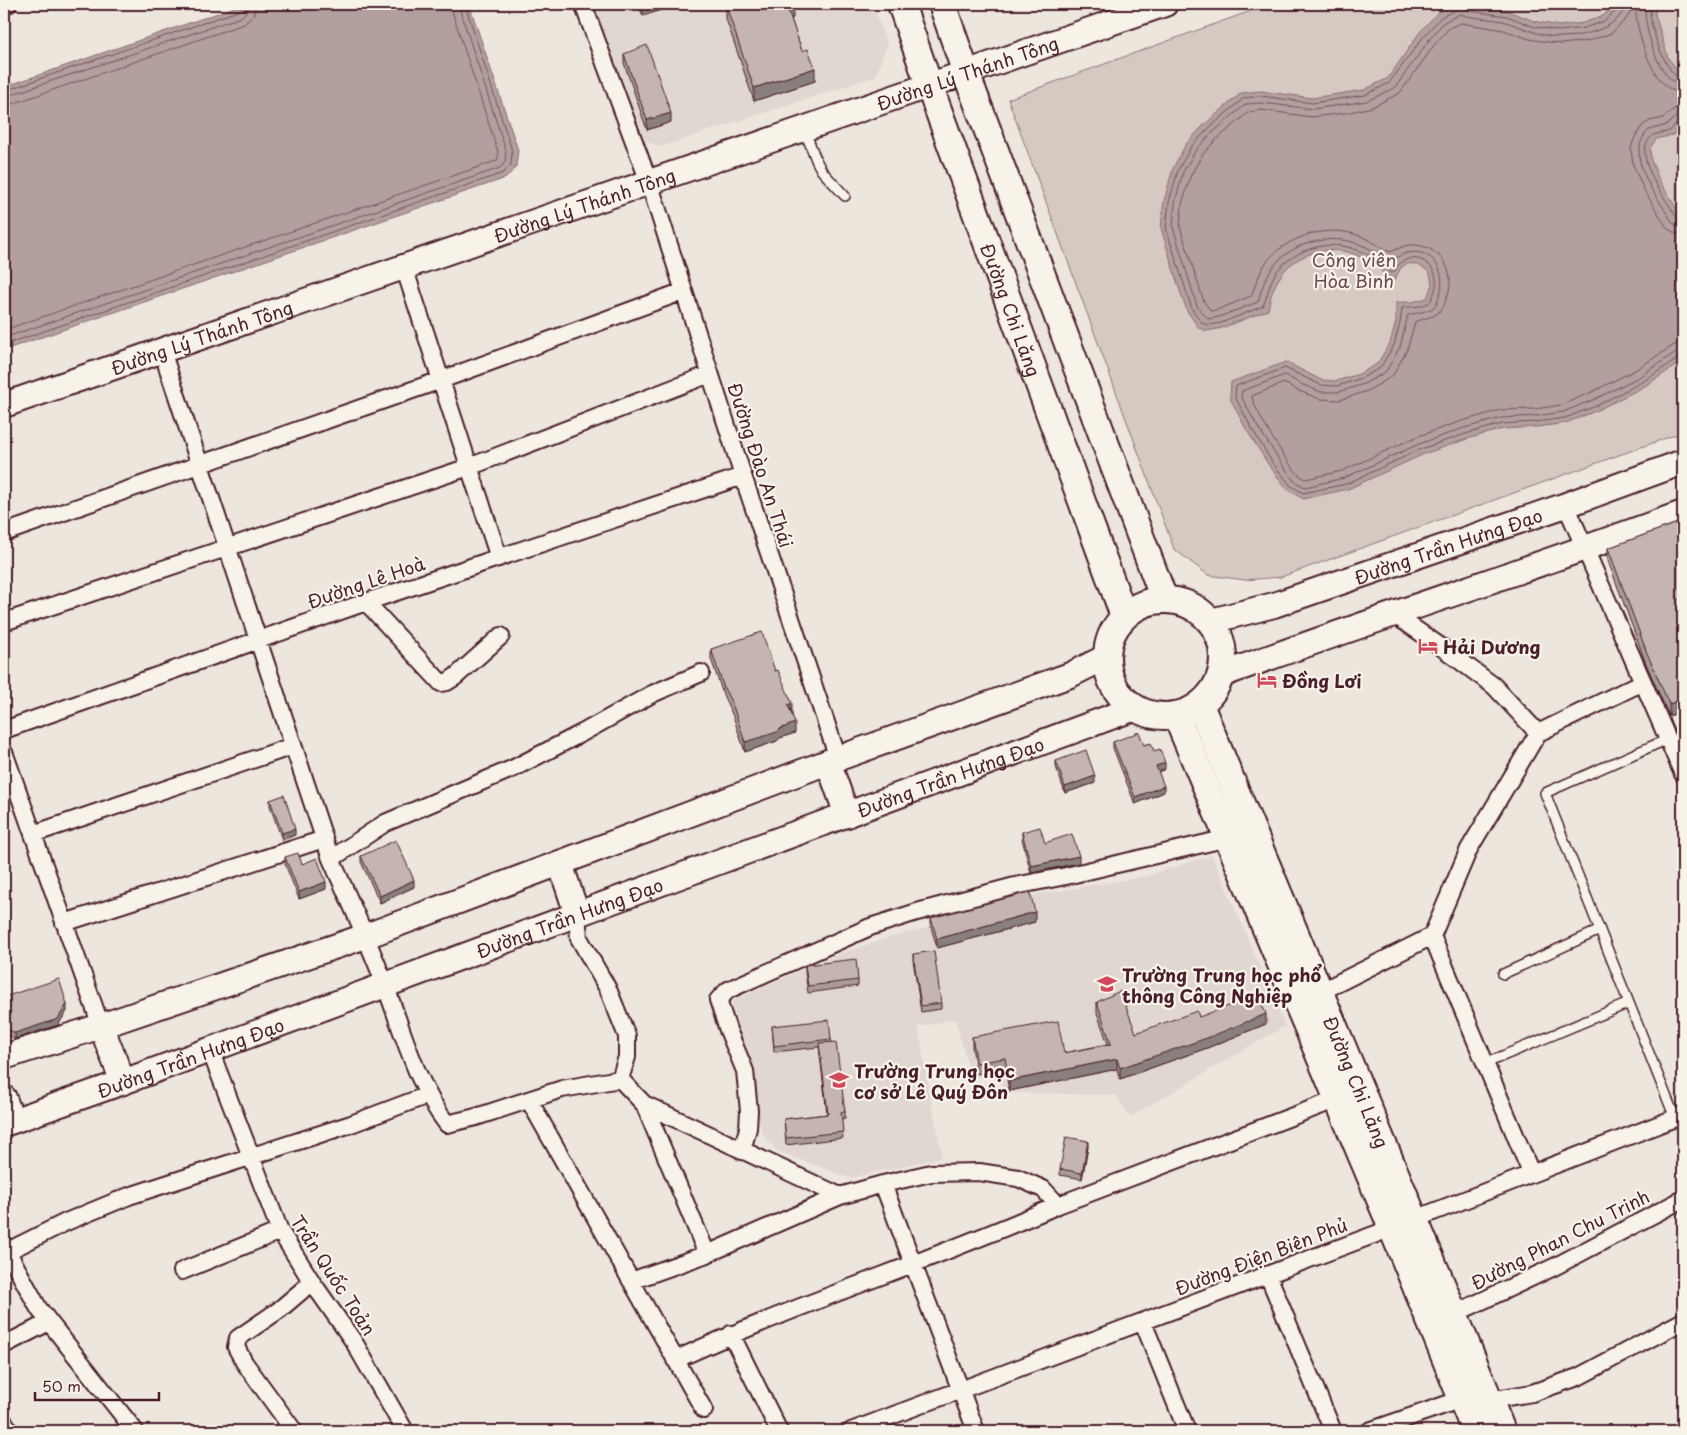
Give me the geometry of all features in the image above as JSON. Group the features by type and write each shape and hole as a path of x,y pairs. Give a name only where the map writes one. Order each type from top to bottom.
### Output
{"main road":[{"name":"Đường Chi Lăng","path":"901,4 1124,616"},
{"path":"942,4 1164,599"},
{"name":"Đường Lý Thánh Tông","path":"4,406 1165,4"},
{"name":"Đường Trần Hưng Đạo","path":"1211,620 1274,605 1566,505 1683,462"},
{"path":"1221,674 1585,549 1683,513"},
{"path":"1164,599 1190,604 1211,620 1223,646 1223,665 1213,692 1200,705 1176,715 1155,715 1135,708 1127,702 1114,686 1106,658 1111,635 1124,616 1142,604 1164,599"},
{"path":"4,1057 366,936 833,760 1070,675 1106,658"},
{"name":"Đường Chi Lăng","path":"1200,705 1309,997 1403,1223 1462,1400 1475,1431"},
{"name":"Đường Trần Hưng Đạo","path":"8,1123 1135,708"},
{"name":"Đường Chi Lăng","path":"1176,715 1228,838 1309,997 1338,1099 1403,1223 1454,1314 1502,1431"},
{"path":"833,760 847,814"},
{"path":"560,862 577,914"},
{"path":"101,1026 123,1082"},
{"path":"4,1098 8,1123"}],"street":[{"path":"4,5 8,4"},
{"name":"Đường Đào An Thái","path":"583,4 649,182 833,760"},
{"path":"404,267 499,558"},
{"path":"4,532 441,380 684,291"},
{"path":"162,351 331,859 366,936 414,1061 434,1107 447,1124 476,1117 562,1089 620,1079"},
{"path":"4,622 470,467 710,374"},
{"name":"Đường Lê Hoà","path":"4,730 366,602 743,476"},
{"path":"1566,505 1643,682 1674,743 1683,774"},
{"path":"366,602 441,683 455,677 501,636"},
{"path":"1393,614 1494,686 1538,733"},
{"path":"331,859 385,823 514,768 652,694 701,673"},
{"path":"1309,997 1432,936 1469,849 1538,733 1643,682"},
{"path":"33,834 293,746"},
{"path":"4,752 101,1026"},
{"path":"742,1151 748,1128 749,1111 745,1071 718,1000 728,990 870,928 917,912 1015,886 1228,838"},
{"path":"64,923 324,839"},
{"path":"577,914 579,938 608,988 627,1036 627,1057 620,1079"},
{"path":"1432,936 1531,1173"},
{"name":"Trần Quốc Toản","path":"210,1050 280,1231 312,1282 354,1342 405,1431"},
{"path":"620,1079 644,1104 840,1196"},
{"path":"135,1431 39,1309 5,1250 129,1196 351,1124 428,1095"},
{"path":"676,1360 731,1334 914,1264 1058,1205 1338,1099"},
{"path":"529,1100 704,1410"},
{"path":"644,1104 707,1254"},
{"name":"Đường Điện Biên Phủ","path":"851,1431 1268,1275 1679,1116"},
{"path":"631,1281 707,1254 840,1196 883,1184 931,1174 979,1172 1018,1178 1043,1189 1058,1205"},
{"path":"883,1184 976,1431"},
{"name":"Đường Phan Chu Trinh","path":"1454,1314 1554,1267 1683,1199"},
{"path":"182,1271 280,1231"},
{"path":"1268,1275 1333,1431"},
{"path":"294,1431 244,1362 236,1347 238,1338 279,1310 312,1282"},
{"path":"1369,1431 1462,1400 1489,1400 1532,1393 1578,1377 1683,1320"},
{"path":"4,1345 49,1322"},
{"path":"1143,1322 1186,1431"},
{"path":"731,1334 779,1431"},
{"path":"4,1422 10,1431"}],"lane":[{"path":"804,129 816,162 845,196"},
{"path":"1674,743 1545,793 1629,1003 1679,1116"},
{"path":"1503,974 1600,930"},
{"path":"1486,1063 1629,1003"}],"shaded area":[{"path":"591,4 872,4 887,44 876,76 660,147 638,137"},
{"name":"Trường Trung học phổ thông Công Nghiệp","path":"1212,855 1285,1026 1130,1117 1116,1095 1005,1093 999,1074 971,1078 955,1019 918,1027 942,1157 850,1178 777,1151 762,1133 732,1001 841,953 892,937 1035,895 1146,876"}],"green space":[{"name":"Công viên Hòa Bình","path":"1270,4 1683,4 1683,432 1281,577 1245,580 1208,575 1174,549 1008,99"}],"water":[{"path":"244,4 469,4 518,150 516,167 506,178 4,350 4,87"},
{"path":"1615,4 1656,4 1655,14 1668,58 1683,77 1683,124 1673,135 1656,139 1650,148 1651,160 1659,180 1683,219 1683,361 1645,386 1598,410 1566,423 1503,429 1467,439 1424,454 1348,489 1303,499 1287,489 1268,464 1246,429 1230,398 1231,382 1286,362 1321,380 1336,381 1359,374 1377,364 1390,343 1396,322 1396,302 1412,302 1427,298 1432,285 1430,273 1420,266 1408,264 1401,268 1393,282 1367,260 1356,255 1336,250 1314,253 1294,262 1286,269 1274,289 1268,310 1222,328 1207,331 1199,328 1187,311 1161,228 1164,201 1173,168 1186,144 1204,125 1241,93 1261,91 1312,98 1364,90 1388,78 1420,32 1438,12 1454,5 1508,11 1534,21 1559,26 1583,23 1603,16"}],"building":[{"path":"733,4 792,4 787,7 802,51 808,49 815,68 754,88 726,6"},
{"path":"647,45 671,113 647,120 624,54"},
{"path":"1683,521 1683,699 1669,704 1647,653 1608,548"},
{"path":"762,632 775,671 778,670 792,703 788,705 795,723 777,732 745,742 711,649"},
{"path":"1139,732 1144,745 1151,743 1154,751 1160,749 1165,763 1156,766 1164,786 1135,797 1113,742"},
{"path":"1086,750 1095,776 1065,787 1056,761"},
{"path":"284,795 295,829 282,833 270,800"},
{"path":"1040,827 1045,843 1072,834 1079,856 1031,866 1022,832"},
{"path":"396,840 414,880 380,896 361,856"},
{"path":"298,853 302,864 317,858 326,882 299,892 285,857"},
{"path":"1030,892 1035,912 937,939 931,918"},
{"path":"934,951 941,1003 921,1006 913,954"},
{"path":"856,959 858,980 808,986 805,965"},
{"path":"59,979 67,1004 58,1019 15,1033 4,1027 4,997"},
{"path":"1120,991 1136,1033 1197,1011 1199,1017 1258,995 1266,1014 1207,1038 1120,1068 1117,1059 1009,1081 1005,1058 977,1063 972,1037 1058,1021 1064,1053 1111,1044 1097,1002"},
{"path":"829,1020 831,1039 774,1046 772,1026"},
{"path":"836,1042 845,1112 841,1112 843,1132 786,1138 784,1119 828,1114 819,1043"},
{"path":"1066,1137 1088,1141 1082,1173 1060,1169"}],"place":[{"name":"Hải Dương","path":"1428,646"},
{"name":"Đồng Lơi","path":"1267,680"},
{"name":"Trường Trung học phổ thông Công Nghiệp","path":"1107,984"},
{"name":"Trường Trung học cơ sở Lê Quý Đôn","path":"839,1080"}]}
